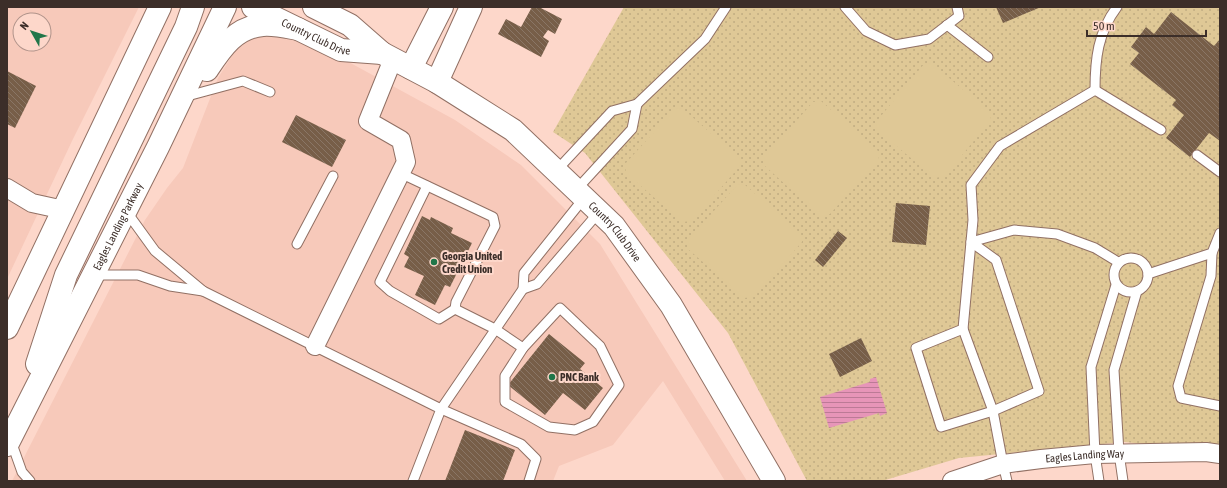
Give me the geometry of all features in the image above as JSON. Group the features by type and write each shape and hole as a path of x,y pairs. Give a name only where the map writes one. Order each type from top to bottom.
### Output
{"main road":[{"path":"135,61 142,7"},
{"path":"7,328 160,7"},
{"path":"11,437 66,275 182,34 193,7"},
{"name":"Eagles Landing Parkway","path":"11,437 158,147 225,7"},
{"name":"Country Club Drive","path":"253,7 341,50 395,60"},
{"name":"Country Club Drive","path":"314,7 350,25 395,60 437,82 513,130 614,226 671,305 774,481"},
{"path":"395,60 442,7"},
{"path":"437,82 471,7"},
{"path":"158,147 220,50 229,39 253,26 265,25 298,29"}],"street":[{"path":"315,346 406,162 401,140 368,121 395,60"},
{"path":"7,188 32,203 64,210"},
{"name":"Eagles Landing Way","path":"952,481 1005,473 1095,454 1206,452 1220,454"}],"lane":[{"path":"556,171 612,111 637,104 705,39 726,7"},
{"path":"845,7 866,30 895,45 929,39 960,16 957,7"},
{"path":"1095,90 1095,64 1099,43 1110,17 1117,7"},
{"path":"947,25 988,57"},
{"path":"191,95 243,81 270,92"},
{"path":"1095,90 1161,130"},
{"path":"1005,473 993,411 963,329 973,220 971,185 1000,146 1095,90"},
{"path":"523,289 537,284 586,200 632,129 637,104"},
{"path":"1197,155 1220,172"},
{"path":"400,173 493,217 495,226 456,302 455,309 439,319 390,291 380,282 427,186"},
{"path":"297,244 333,176"},
{"path":"413,481 441,409 523,289 524,273 586,200"},
{"path":"126,211 156,251 204,291 441,409 521,444 536,459 528,481"},
{"path":"971,242 1014,230 1057,234 1094,248 1118,262"},
{"path":"1220,233 1212,253 1216,277 1178,386 1182,398 1220,406"},
{"path":"963,329 916,348 941,427 993,411 1039,391 996,260 971,242"},
{"path":"1148,274 1212,253"},
{"path":"1099,481 1095,454 1091,367 1116,285 1114,273 1118,262 1123,259 1135,258 1145,264 1148,274 1145,285 1137,291 1126,291 1116,285"},
{"path":"94,275 138,275 170,286 204,291"},
{"path":"1123,481 1119,453 1114,370 1137,291"},
{"path":"560,308 600,346 619,385 593,422 575,430 549,427 505,402 505,376 523,348 560,308"},
{"path":"455,309 495,329 523,348"},
{"path":"11,437 22,472 30,481"}],"shaded area":[{"path":"7,7 139,7 72,141 7,279"},
{"path":"624,7 1220,7 1220,451 1124,442 959,458 882,481 807,481 728,333 585,153 553,132"},
{"path":"270,30 345,60 455,120 521,165 600,244 747,481 725,481 663,381 613,445 559,466 553,481 12,481 145,220 183,168 218,78 240,43"},
{"path":"931,63 990,112 991,120 945,176 935,178 877,130 876,122 924,64"},
{"path":"821,101 878,151 879,160 830,214 820,216 765,166 764,158 813,102"},
{"path":"682,108 739,158 740,166 692,221 682,222 626,173 625,164 675,109"},
{"path":"744,184 801,234 802,242 754,297 744,298 688,249 688,240 737,185"},
{"path":"876,377 887,413 880,416 879,413 829,428 820,397 870,382 870,379"}],"building":[{"path":"532,7 539,7 562,19 555,34 548,30 543,37 549,41 541,57 498,34 506,19 521,27"},
{"path":"996,7 1041,7 1003,23"},
{"path":"1171,12 1214,46 1220,39 1220,141 1209,133 1190,157 1166,138 1184,115 1172,105 1176,100 1130,64 1139,53 1131,47 1146,27 1154,34"},
{"path":"7,71 36,86 15,128 7,124"},
{"path":"296,115 346,140 332,167 282,142"},
{"path":"896,203 930,206 926,245 892,242"},
{"name":"Georgia United Credit Union","path":"422,216 430,220 431,217 453,228 451,233 472,243 450,287 445,285 435,305 415,295 424,276 404,267 409,257 404,254"},
{"path":"838,231 847,238 823,267 815,260"},
{"name":"PNC Bank","path":"549,334 585,363 580,369 603,388 585,410 563,393 545,415 508,385"},
{"path":"861,338 872,361 840,377 829,354"},
{"path":"465,430 515,450 503,481 445,481"}],"place":[{"name":"Georgia United Credit Union","path":"434,262"},
{"name":"PNC Bank","path":"552,377"}]}
